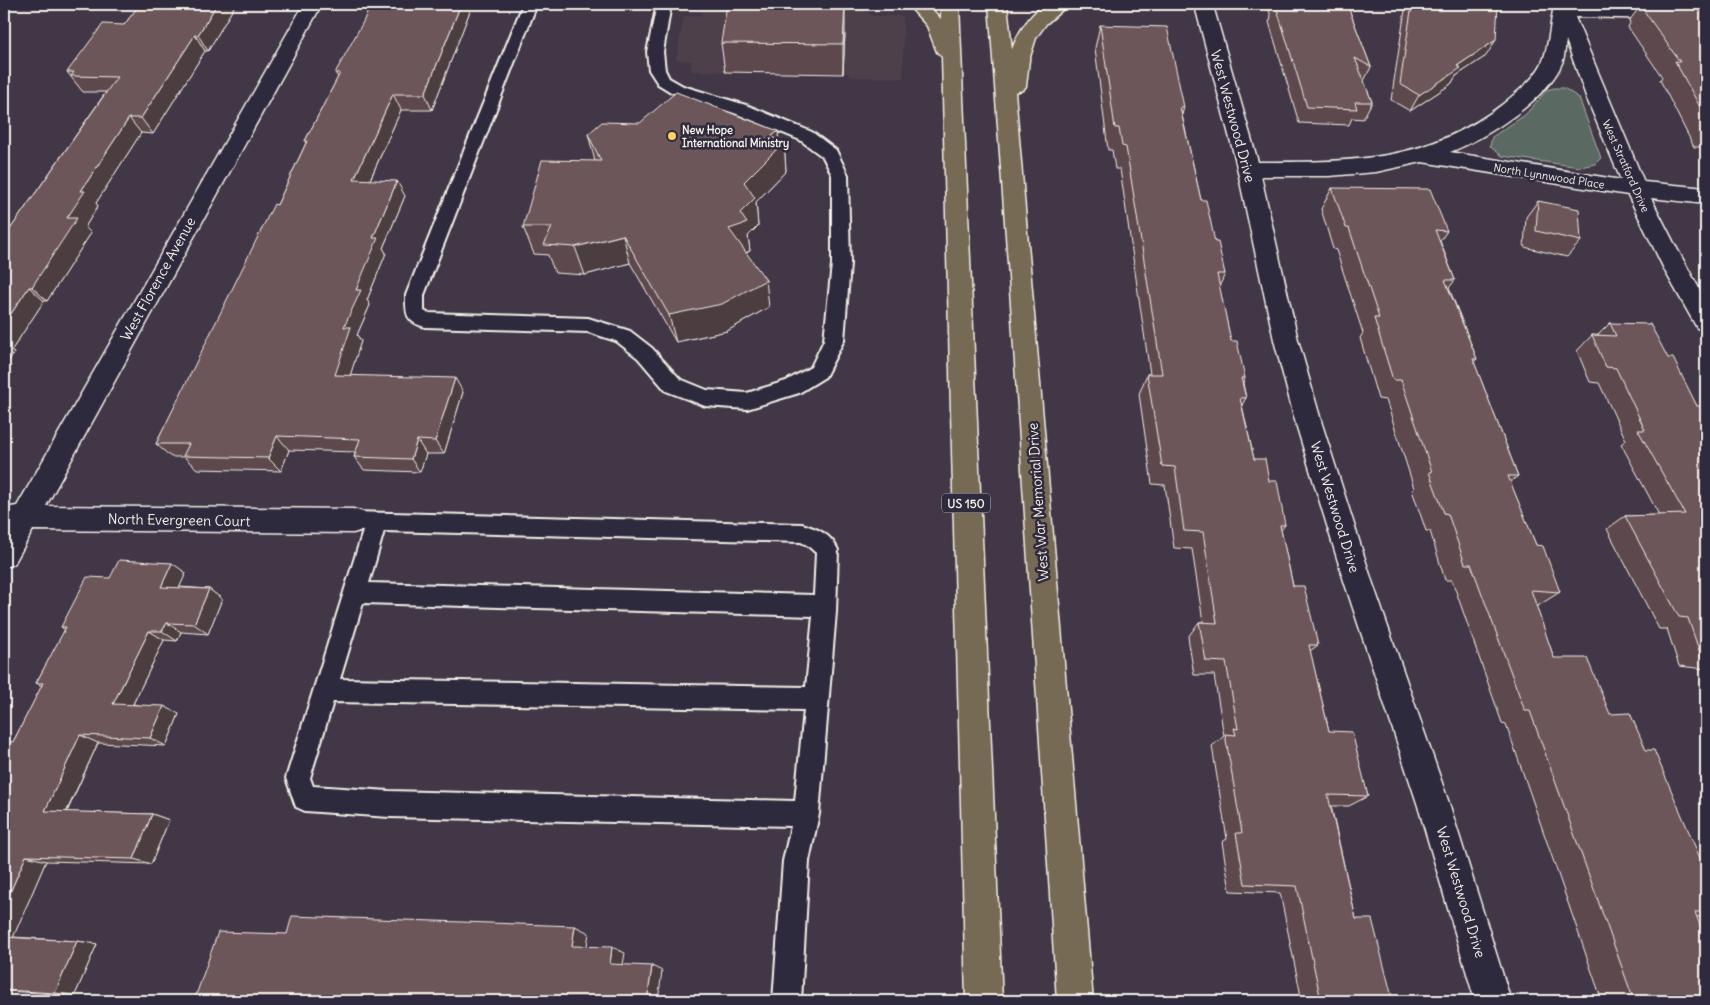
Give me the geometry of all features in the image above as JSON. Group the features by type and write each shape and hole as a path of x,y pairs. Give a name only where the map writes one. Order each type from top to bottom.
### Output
{"highway":[{"path":"916,4 934,22 947,48 955,130"},
{"name":"US 150","path":"950,4 984,1001"},
{"name":"West War Memorial Drive","path":"998,4 1075,1001"},
{"path":"1014,210 1015,109 1018,62 1024,41 1032,28 1044,15 1060,4"}],"street":[{"name":"West Florence Avenue","path":"4,555 14,518 313,4"},
{"name":"West Westwood Drive","path":"1204,6 1248,169 1282,325 1308,424 1358,581 1434,806 1493,1001"},
{"name":"North Lynnwood Place","path":"1248,169 1346,168 1376,165 1422,155 1446,147 1476,132 1534,89 1549,70 1554,57 1555,40 1561,29 1561,8"},
{"path":"1561,8 1706,14"},
{"name":"West Stratford Drive","path":"1561,8 1571,27 1635,189 1681,279 1706,321"},
{"name":"North Lynnwood Place","path":"1422,155 1528,174 1635,189 1706,196"},
{"name":"North Evergreen Court","path":"14,518 364,522"}],"lane":[{"path":"530,4 415,295 415,314 425,320 588,325 623,336 645,353 673,385 705,398 747,401 792,387 818,372 834,340 842,264 840,175 830,154 806,136 742,110 677,89 663,81 657,70 654,52 664,4"},
{"path":"787,1001 796,861 806,814 825,606 827,550 816,538 802,533 364,522 354,593 298,778 305,798 389,804 806,814"},
{"path":"354,593 825,606"},
{"path":"325,690 817,699"}],"shaded area":[{"path":"698,4 858,4 858,7 873,16 903,16 903,78 852,77 847,73 691,71 692,61 676,60 684,16 702,15"}],"green space":[{"path":"1564,88 1579,98 1601,158 1595,164 1580,167 1502,156 1490,146 1492,137 1525,115 1547,90"}],"building":[{"path":"140,4 217,4 141,118 129,118 81,191 85,191 67,218 77,218 32,287 29,287 4,324 4,238 117,77 71,76 74,72 67,72 103,24 124,25"},
{"path":"371,4 461,4 425,94 393,94 354,179 397,181 373,238 378,238 356,290 361,290 344,327 351,327 335,375 455,378 435,441 417,440 411,459 354,457 360,439 277,436 268,458 183,456 189,444 156,444 274,204 277,205 307,141 305,141 340,73 335,73"},
{"path":"727,4 845,4 843,44 721,43"},
{"path":"1279,4 1347,4 1371,67 1355,58 1372,102 1355,102 1357,109 1307,107 1276,6 1279,6"},
{"path":"1412,4 1498,4 1496,40 1457,66 1461,68 1419,95 1400,84"},
{"path":"1644,4 1706,4 1706,118 1675,61 1680,62 1642,8 1647,8"},
{"path":"1100,25 1167,27 1184,107 1180,107 1201,200 1206,200 1215,242 1218,242 1225,274 1217,274 1231,341 1237,341 1245,378 1241,378 1246,398 1240,398 1254,459 1265,459 1269,481 1277,481 1285,525 1280,525 1293,586 1304,586 1318,645 1309,645 1329,731 1352,732 1368,796 1328,795 1356,919 1372,919 1393,1001 1321,1001 1297,886 1245,884 1236,833 1242,833 1225,734 1236,735 1234,728 1238,729 1226,662 1206,661 1199,622 1217,623 1203,532 1184,531 1175,467 1162,466 1147,374 1162,374 1126,147 1122,146 1119,128 1115,128"},
{"path":"676,92 778,131 771,137 784,142 744,182 755,198 740,213 747,223 729,229 766,280 722,304 669,315 623,235 575,247 544,245 552,227 523,227 542,160 601,161 588,134 602,122 640,123"},
{"path":"1332,188 1430,189 1447,231 1435,230 1455,280 1445,280 1477,359 1473,359 1518,476 1508,476 1536,545 1543,546 1560,592 1531,590 1554,658 1587,658 1610,714 1630,713 1646,750 1654,750 1706,872 1706,912 1695,912 1706,941 1706,1001 1634,1001 1530,711 1525,711 1471,564 1465,564 1448,514 1444,513 1429,472 1432,472 1401,380 1393,380 1374,318 1379,318 1349,228 1346,228"},
{"path":"1538,201 1579,209 1581,241 1536,231"},
{"path":"1610,323 1650,324 1668,358 1673,358 1697,406 1703,406 1706,410 1706,656 1701,656 1688,618 1679,617 1625,516 1685,514 1638,430 1645,430 1616,368 1606,367 1592,335 1616,336"},
{"path":"119,560 172,563 161,587 209,589 194,624 167,623 162,631 149,631 113,704 164,706 150,738 80,735 45,811 152,814 134,859 26,856 4,906 4,742 13,742 43,683 36,683 66,627 61,627 87,577 110,578"},
{"path":"292,916 575,926 572,946 612,947 610,964 652,966 647,1001 194,1001 218,932 287,934"},
{"path":"4,937 77,941 55,993 4,990"}],"place":[{"name":"New Hope International Ministry","path":"672,136"}]}
